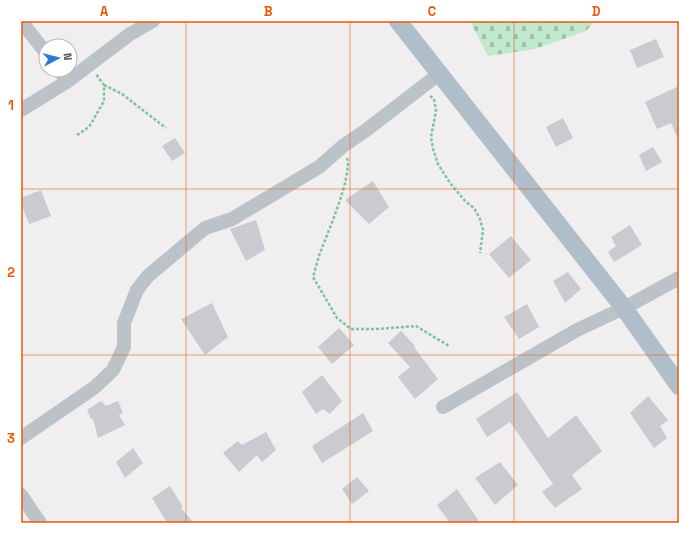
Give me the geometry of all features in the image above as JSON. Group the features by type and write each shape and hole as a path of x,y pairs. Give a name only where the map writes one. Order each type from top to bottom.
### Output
{"main road":[{"path":"398,21 624,308 679,386"}],"street":[{"path":"78,69 89,64 130,34 153,21"},
{"path":"21,22 38,43"},
{"path":"21,438 95,387 114,370 124,346 124,323 137,290 148,276 206,228 232,219 319,167 343,146 439,74"},
{"path":"21,110 59,78"},
{"path":"443,407 577,330 624,308 679,278"},
{"path":"21,495 40,523"}],"path":[{"path":"89,64 104,84 122,94 166,128"},
{"path":"77,135 89,127 104,101 104,84"},
{"path":"421,88 434,99 436,111 431,137 438,164 450,183 465,201 474,208 480,219 483,230 480,253"},
{"path":"343,146 349,164 346,182 313,277 337,318 351,329 416,326 449,346"}],"green space":[{"path":"470,21 595,21 586,31 535,49 488,56"}],"building":[{"path":"656,39 664,57 637,68 630,50"},
{"path":"679,86 679,142 671,123 657,129 645,102"},
{"path":"563,118 573,138 556,147 546,127"},
{"path":"175,138 185,153 172,161 162,146"},
{"path":"653,147 662,162 646,171 639,155"},
{"path":"373,181 389,207 369,224 345,200"},
{"path":"41,190 51,216 29,224 21,203 21,198"},
{"path":"256,220 265,250 246,261 230,229"},
{"path":"630,225 642,245 614,262 608,252 616,246 611,237"},
{"path":"511,236 531,260 509,278 489,254"},
{"path":"568,272 581,289 565,303 553,281"},
{"path":"212,303 228,337 205,355 181,319"},
{"path":"527,304 539,327 519,339 504,317"},
{"path":"339,328 354,345 332,364 318,347"},
{"path":"401,331 415,346 414,347 438,379 415,399 398,377 410,367 388,343"},
{"path":"322,375 342,401 330,414 323,409 316,414 302,392"},
{"path":"517,392 548,438 576,415 602,451 572,475 582,489 555,508 542,492 553,484 510,422 487,437 476,419"},
{"path":"648,396 668,420 660,426 667,438 654,448 630,413"},
{"path":"101,401 106,406 118,401 123,413 119,415 125,425 98,438 93,419 91,419 87,410"},
{"path":"363,413 373,431 322,463 312,446"},
{"path":"266,432 276,450 262,462 257,455 239,472 223,453 238,441 242,445"},
{"path":"133,448 143,463 125,478 116,462"},
{"path":"500,462 518,485 495,505 475,478"},
{"path":"357,477 369,491 352,504 342,489"},
{"path":"170,486 183,507 181,508 194,523 167,523 152,498"},
{"path":"457,489 480,523 450,523 437,505"}]}
